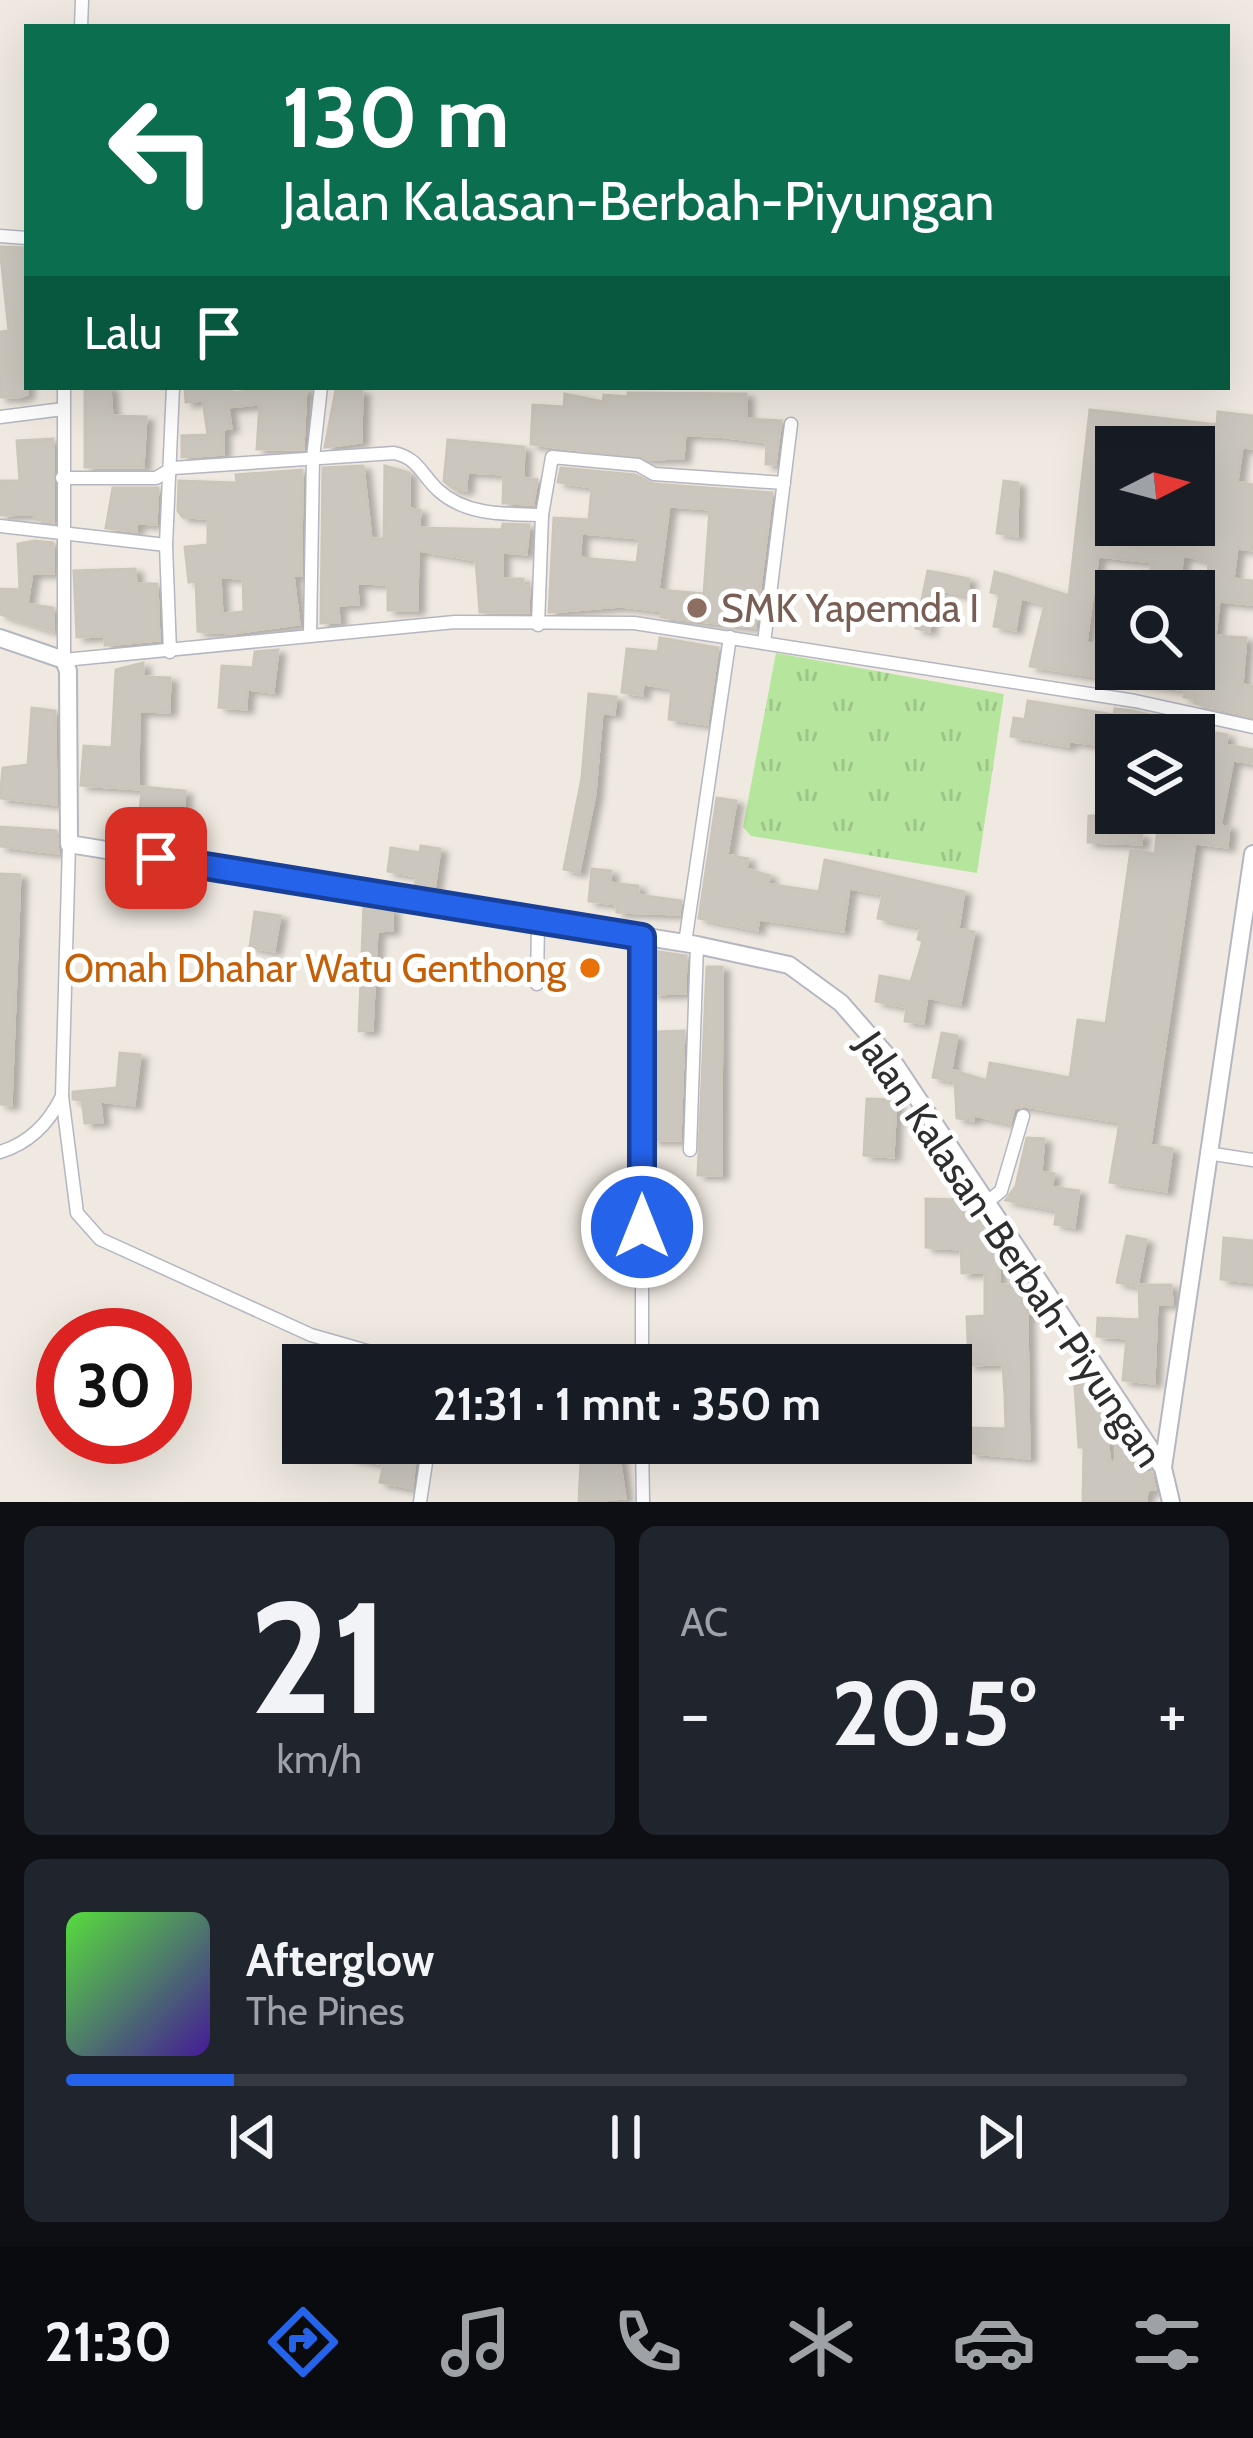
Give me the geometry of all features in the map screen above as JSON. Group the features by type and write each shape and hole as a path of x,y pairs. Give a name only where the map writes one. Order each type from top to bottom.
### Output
{"street":[{"path":"64,390 63,536 68,606 64,660 71,704 62,1096 77,1213 100,1239 292,1328 346,1344"},
{"path":"170,652 166,545 173,468 172,390"},
{"path":"310,634 313,458 320,390"},
{"path":"0,417 63,410"},
{"path":"764,643 791,424"},
{"path":"62,478 156,478 173,468 366,451 407,456 439,491 468,508 542,515"},
{"path":"538,625 546,464 552,457 638,465 655,474 784,482"},
{"path":"0,526 166,545"},
{"path":"0,638 64,660 455,622 634,623 1135,701 1253,727"},
{"path":"690,1150 691,944 730,638"},
{"name":"Jalan Kalasan-Berbah-Piyungan","path":"69,844 691,944 789,965 841,1003 896,1066 1163,1468 1171,1502"},
{"path":"1163,1468 1207,1153 1248,920 1253,854"},
{"path":"537,984 538,921"},
{"path":"642,937 642,1344"},
{"path":"0,1152 33,1135 52,1117 62,1096"},
{"path":"987,1202 1001,1190 1023,1116"},
{"path":"1207,1153 1253,1160"},
{"path":"1138,1431 1167,1426"},
{"path":"420,1502 426,1464"},
{"path":"642,1464 643,1502"}],"green space":[{"path":"776,653 1004,694 977,873 751,836 743,827"}],"building":[{"path":"0,247 24,248 27,394 19,397 0,397 0,332 9,331"},
{"path":"85,390 110,390 112,416 146,417 143,467 85,467"},
{"path":"185,390 306,390 303,449 257,449 260,404 228,407 231,428 223,429 223,454 182,457 182,436 208,435 203,400 186,402"},
{"path":"336,390 362,391 361,442 325,447"},
{"path":"628,393 746,394 746,419 781,421 775,464 766,464 767,442 718,436 685,435 683,458 650,459 531,444 533,405 564,407 565,394 603,402 604,395 628,397"},
{"path":"1090,410 1217,425 1218,412 1253,416 1253,448 1242,447 1237,482 1253,485 1253,550 1237,548 1233,579 1253,581 1251,604 1219,601 1215,636 1215,570 1208,570 1209,561 1183,555 1181,570 1151,570 1152,562 1098,556 1086,643 1095,644 1095,676 1030,666 1045,604 1021,598 1015,630 994,626 1000,594 991,592 995,572 1069,596"},
{"path":"53,439 53,522 35,519 34,514 0,515 0,481 20,481 17,441"},
{"path":"448,440 524,447 523,478 537,480 533,504 503,503 504,474 467,472 466,490 454,489 444,481"},
{"path":"363,466 371,539 384,539 385,466 409,473 409,509 420,510 419,528 502,530 503,524 529,525 526,554 502,552 502,579 523,579 523,586 529,586 528,612 480,612 476,560 418,550 417,610 388,610 388,584 357,583 358,604 338,605 339,622 321,623 323,468"},
{"path":"561,468 635,475 653,484 772,493 755,627 661,617 662,611 621,606 549,612 554,518 589,520 592,487 558,482","holes":["669,506 710,509 704,594 658,590","581,533 640,538 637,563 580,558"]},
{"path":"302,470 301,575 293,575 299,624 232,633 198,631 196,581 189,582 185,547 208,545 208,518 183,517 178,511 179,481 237,483 236,475","holes":["220,577 243,578 244,612 222,614"]},
{"path":"1004,481 1018,483 1017,536 997,533"},
{"path":"113,488 158,488 156,524 136,523 136,531 106,528"},
{"path":"53,543 53,573 32,573 27,604 53,608 53,631 0,614 0,589 20,590 18,544"},
{"path":"135,569 136,584 157,584 159,640 105,645 105,636 77,637 74,571"},
{"path":"928,571 969,579 967,595 937,589 929,631 916,628"},
{"path":"1215,636 1246,638 1242,685 1253,686 1253,716 1184,697 1185,690 1215,690"},
{"path":"660,638 718,648 707,724 669,719 672,688 643,684 642,695 622,692 627,649 658,652"},
{"path":"278,650 273,692 247,689 246,709 219,707 222,666 253,668 255,652"},
{"path":"143,663 143,677 170,678 169,712 139,711 138,789 81,785 84,746 112,748 116,670"},
{"path":"589,694 616,697 614,714 602,713 595,794 579,872 564,869 582,778"},
{"path":"1028,701 1108,714 1095,714 1095,744 1069,741 1068,746 1011,736 1014,718 1025,720"},
{"path":"32,708 55,711 56,804 0,798 3,768 28,765"},
{"path":"1115,709 1145,714 1114,714"},
{"path":"1215,733 1227,735 1226,745 1253,750 1253,763 1233,760 1220,826 1229,827 1227,847 1195,843 1150,1145 1172,1149 1166,1191 1110,1182 1120,1122 1025,1106 1014,1108 1010,1123 974,1115 973,1120 957,1118 955,1081 933,1077 942,1033 957,1036 951,1070 987,1081 990,1063 1070,1078 1078,1020 1106,1024 1131,850 1155,854 1157,834 1215,834"},
{"path":"142,787 185,791 180,849 138,839"},
{"path":"717,798 736,801 727,855 748,859 746,869 770,876 767,884 819,892 825,860 964,892 958,929 974,932 960,1004 927,997 923,1023 905,1021 907,1007 876,1001 880,976 911,982 923,941 918,939 921,927 878,918 883,894 849,888 843,931 759,919 757,930 699,918"},
{"path":"1089,816 1095,816 1095,834 1142,835 1141,844 1088,842"},
{"path":"0,827 56,831 58,853 0,846"},
{"path":"421,846 440,849 434,890 415,887 417,876 388,871 391,848 420,853"},
{"path":"592,869 611,871 610,883 638,886 638,895 681,901 679,914 617,912 617,904 589,901"},
{"path":"0,874 20,875 11,1105 0,1104"},
{"path":"364,904 392,909 392,930 377,931 372,1030 359,1031"},
{"path":"255,912 280,916 274,951 250,947"},
{"path":"652,951 686,956 685,993 652,994"},
{"path":"707,967 722,967 721,1175 698,1175"},
{"path":"684,1031 680,1140 652,1140 652,1043 658,1043 656,1032"},
{"path":"120,1053 140,1055 134,1105 100,1101 102,1122 85,1123 82,1100 73,1099 73,1092 117,1088"},
{"path":"867,1099 896,1100 893,1157 864,1155"},
{"path":"1027,1138 1044,1139 1041,1172 1054,1174 1051,1187 1079,1191 1074,1227 1055,1224 1057,1210 1006,1200 1016,1186"},
{"path":"960,1187 999,1243 999,1285 1026,1285 1044,1312 1027,1313 1029,1458 972,1453 972,1428 1006,1429 1003,1364 972,1365 972,1344 968,1344 967,1317 985,1316 985,1272 962,1273 961,1249 926,1247 926,1199 960,1200"},
{"path":"1127,1236 1146,1240 1137,1286 1117,1282"},
{"path":"1224,1238 1253,1241 1253,1282 1221,1279"},
{"path":"1139,1285 1171,1285 1172,1304 1157,1304 1154,1383 1123,1380 1127,1338 1097,1336 1098,1318 1140,1320"},
{"path":"1082,1369 1102,1399 1110,1463 1115,1463 1119,1425 1131,1446 1130,1462 1143,1461 1146,1473 1151,1473 1155,1489 1147,1490 1146,1502 1083,1502 1084,1447 1079,1447 1075,1386 1080,1385"},
{"path":"384,1464 415,1464 412,1488 380,1482"},
{"path":"581,1464 620,1464 625,1498 579,1502"}],"place":[{"name":"SMK Yapemda I","path":"697,608"},
{"name":"Omah Dhahar Watu Genthong","path":"590,968"}],"route":[{"path":"156,858 642,937 642,1227"}]}
